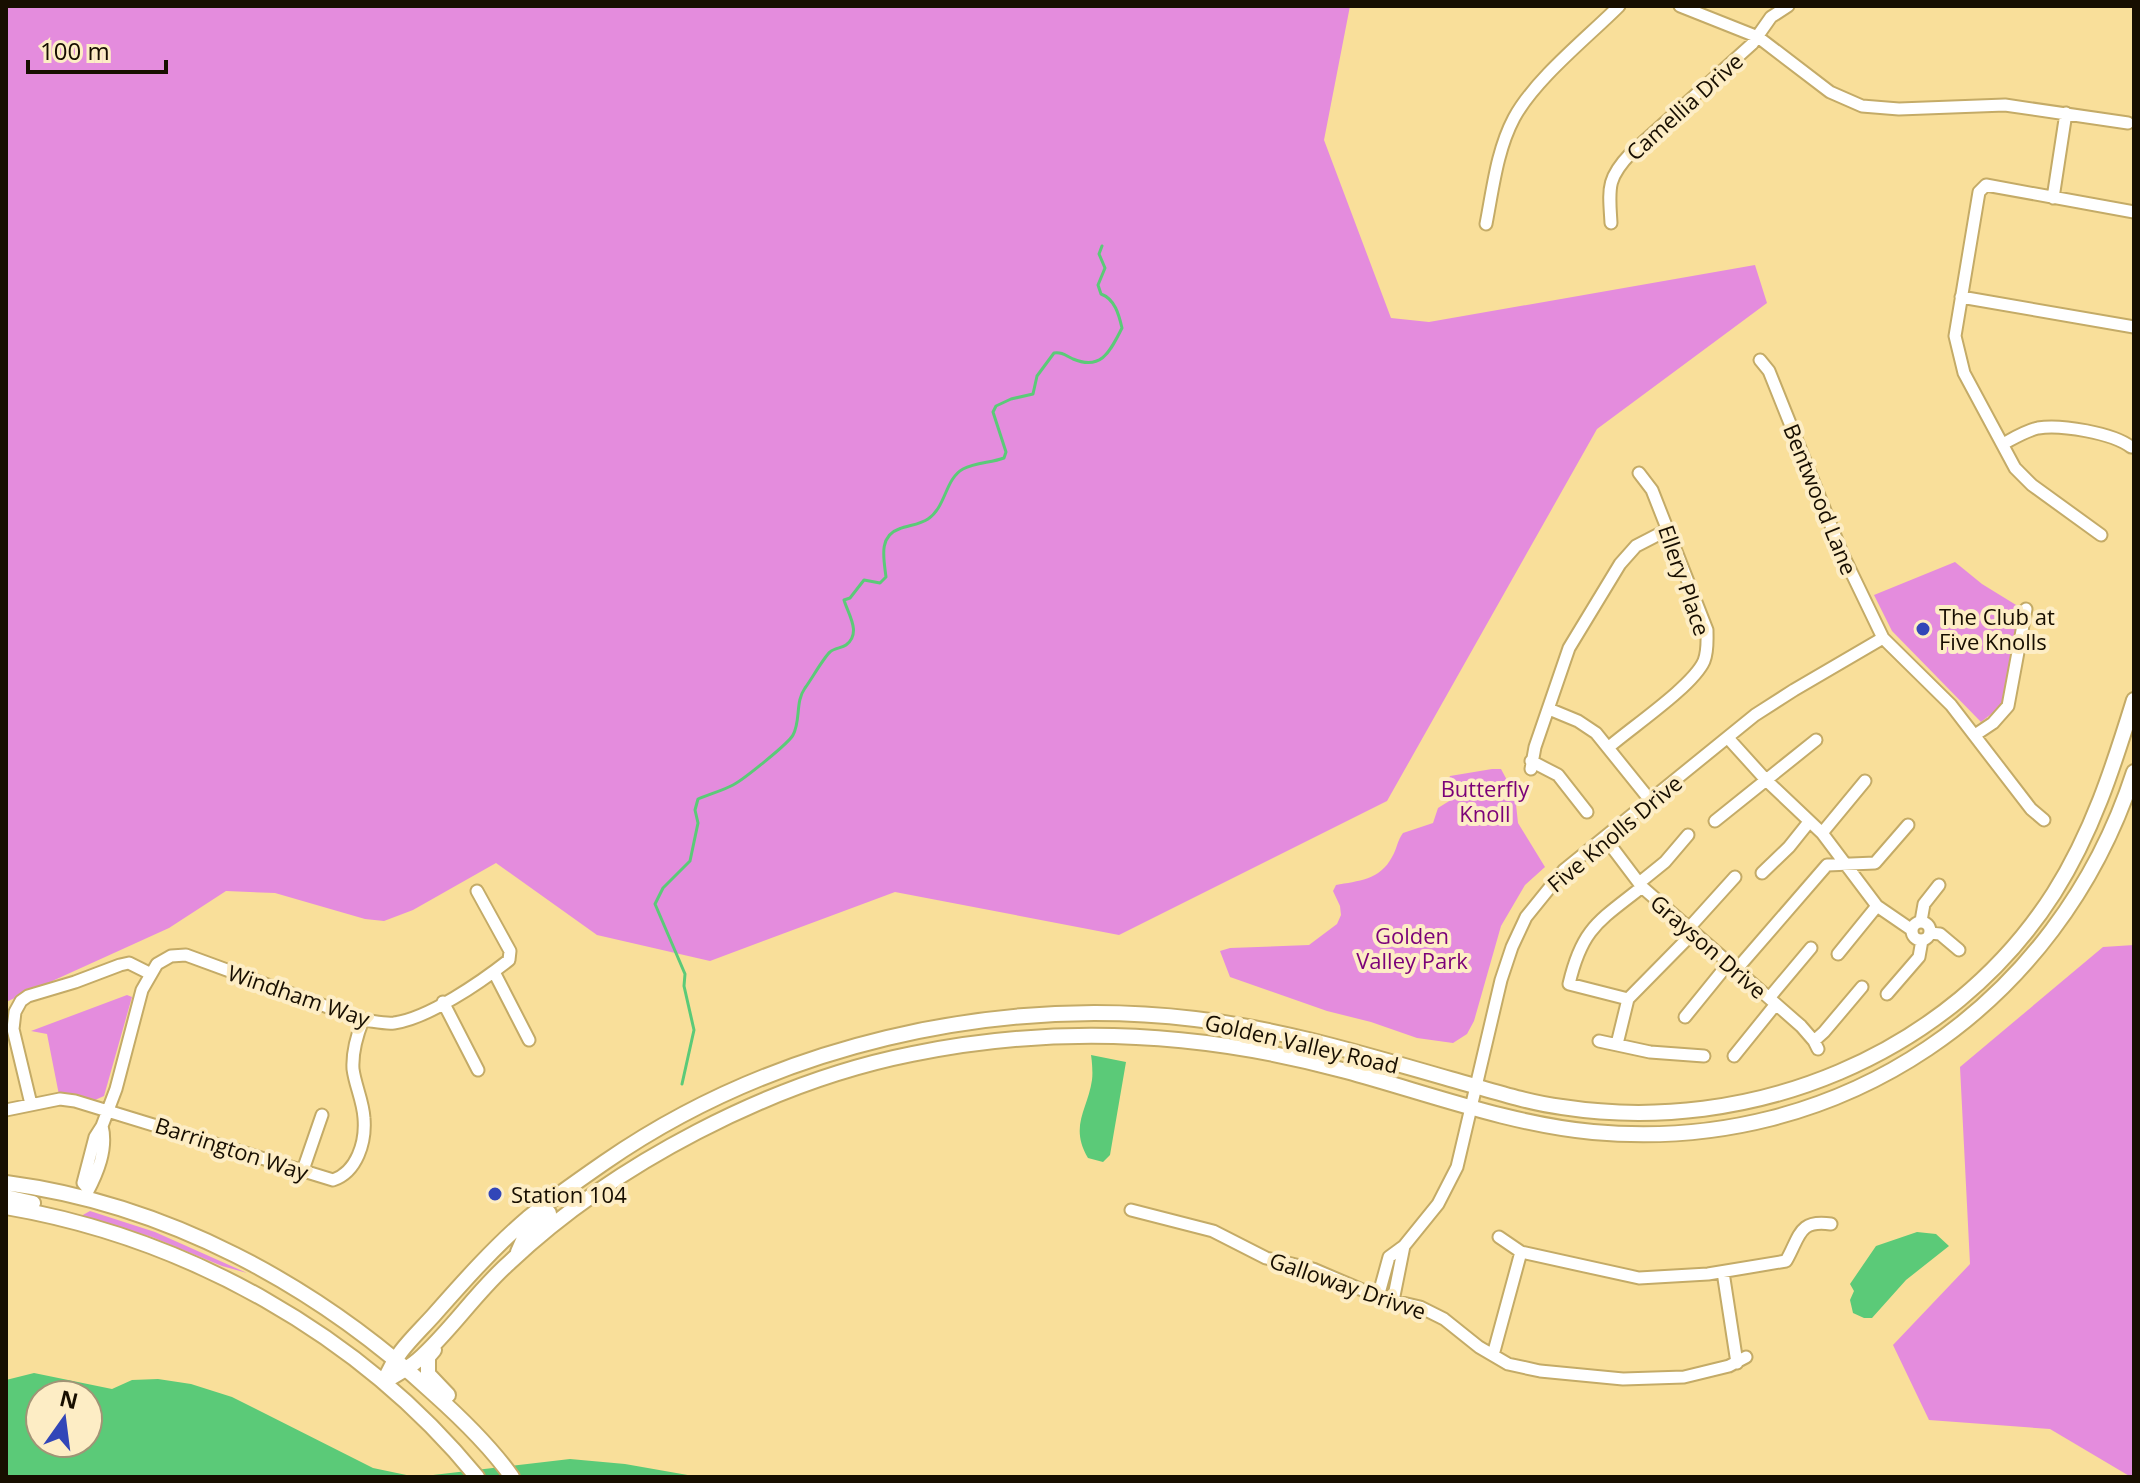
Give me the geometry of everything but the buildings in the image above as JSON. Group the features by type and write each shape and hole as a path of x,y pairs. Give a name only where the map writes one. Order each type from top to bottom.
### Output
{"main road":[{"name":"Golden Valley Road","path":"384,1382 393,1357 490,1255 527,1219 621,1151 746,1085 807,1061 920,1031 988,1020 1090,1014 1195,1019 1256,1028 1332,1045 1528,1101 1592,1111 1646,1114 1702,1111 1751,1102 1811,1084 1856,1066 1930,1022 1965,995 2012,948 2047,904 2074,859 2098,809 2134,700"},
{"name":"Golden Valley Road","path":"384,1382 416,1363 516,1256 633,1169 755,1104 813,1082 909,1054 970,1043 1084,1034 1192,1040 1307,1060 1527,1121 1587,1132 1673,1134 1729,1128 1767,1120 1850,1092 1926,1051 1959,1027 2032,958 2064,916 2099,859 2134,772"},
{"path":"6,1183 86,1194 189,1233 246,1259 330,1310 393,1357 464,1422 512,1477"},
{"path":"6,1197 76,1210 86,1194"},
{"path":"516,1256 525,1236 557,1207 555,1198"},
{"path":"6,1207 54,1216 132,1238 198,1265 263,1298 337,1345 384,1382 477,1477"},
{"path":"464,1422 458,1405 428,1374 426,1367 428,1357 476,1296"}],"street":[{"path":"1486,224 1498,158 1515,117 1535,89 1619,6"},
{"path":"1680,6 1758,37 1830,92 1862,106 1899,109 2005,105 2132,124"},
{"name":"Camellia Drive","path":"1611,223 1609,186 1614,170 1758,37 1771,17 1788,6"},
{"path":"2053,198 2066,113"},
{"path":"2101,535 2032,485 2015,468 1978,402 1958,354 1955,336 1979,192 1986,185 2134,212"},
{"path":"1961,297 2134,327"},
{"name":"Bentwood Lane","path":"1760,360 1769,371 1842,553 1883,638 1948,702 2031,809 2044,820"},
{"path":"2003,444 2027,431 2060,427 2108,436 2131,447"},
{"name":"Ellery Place","path":"1609,747 1692,678 1703,663 1707,649 1707,630 1652,490 1639,473"},
{"path":"1587,812 1558,775 1531,765 1569,648 1620,564 1636,546 1667,530"},
{"path":"1975,735 1993,723 2008,706 2026,609"},
{"name":"Five Knolls Drive","path":"1378,1297 1389,1257 1404,1246 1438,1204 1457,1167 1505,968 1526,917 1564,870 1755,715 1883,638"},
{"path":"1549,709 1578,721 1596,733 1650,800"},
{"path":"1728,738 1766,780 1822,833 1877,906 1916,926"},
{"path":"1715,821 1816,740"},
{"path":"1822,833 1865,781"},
{"path":"1762,873 1809,822"},
{"path":"1685,1017 1827,865 1875,863 1908,825"},
{"path":"1628,999 1569,984 1581,943 1665,862 1688,835"},
{"name":"Grayson Drive","path":"1605,838 1641,885 1690,932 1772,1001 1816,1045 1862,987"},
{"path":"1617,1044 1628,999 1690,932 1735,877"},
{"path":"1939,885 1921,909 1914,937 1940,934 1959,950"},
{"name":"Windham Way","path":"151,974 157,964 171,956 186,955 363,1020 393,1023 419,1016 483,981 509,960 510,951 477,891"},
{"path":"1838,954 1877,906"},
{"path":"1887,994 1919,957 1926,936"},
{"path":"1734,1056 1811,948"},
{"path":"31,1104 13,1029 15,1012 21,1001 129,963 151,974 142,990 116,1089 106,1110 102,1126 105,1139 94,1183 86,1194"},
{"path":"494,972 529,1040"},
{"path":"443,1002 478,1070"},
{"name":"Barrington Way","path":"6,1110 60,1099 75,1101 333,1180 344,1176 361,1148 365,1119 353,1068 354,1048 363,1020"},
{"path":"1599,1041 1650,1052 1704,1056"},
{"path":"303,1170 322,1115"},
{"name":"Galloway Drivve","path":"1131,1210 1213,1231 1266,1258 1313,1269 1378,1297 1420,1307 1444,1319 1508,1364 1540,1371 1623,1379 1684,1377 1742,1360 1723,1272"},
{"path":"1499,1237 1521,1252 1639,1278 1723,1272 1786,1261 1804,1226 1813,1221 1831,1224"},
{"path":"1393,1301 1404,1246"},
{"path":"1493,1355 1521,1252"}],"green space":[{"path":"6,6 1350,6 1324,140 1391,318 1429,322 1755,265 1767,303 1597,429 1387,801 1119,935 895,892 710,961 597,935 496,863 413,910 384,921 365,919 275,893 226,891 169,928 6,1002"},
{"path":"1955,562 1982,584 2021,608 2004,704 1981,722 1892,631 1874,595"},
{"name":"Golden Valley Park","path":"1501,769 1515,795 1518,823 1545,867 1525,885 1501,926 1474,1021 1467,1034 1453,1043 1417,1038 1230,977 1220,951 1309,945 1337,924 1341,915 1333,891 1336,885 1375,875 1387,865 1403,833 1433,823 1438,808 1454,798 1447,783 1450,776"},
{"path":"2134,945 2134,1477 2131,1477 2050,1429 1929,1420 1893,1345 1970,1264 1960,1067 2103,947"},
{"path":"127,995 132,997 104,1096 95,1100 59,1095 47,1034 31,1031"},
{"path":"90,1211 155,1232 247,1273 152,1237 81,1216"}],"shaded area":[{"path":"1091,1055 1126,1062 1110,1155 1103,1162 1088,1158 1080,1136 1081,1118 1092,1080"},
{"path":"1917,1232 1936,1234 1949,1246 1906,1280 1872,1318 1853,1313 1850,1300 1854,1291 1850,1284 1876,1246"},
{"path":"34,1373 63,1379 24,1379 24,1459 104,1459 104,1387 112,1389 132,1380 158,1379 191,1384 232,1397 373,1468 416,1477 6,1477 6,1380"},
{"path":"570,1459 625,1464 699,1477 416,1477"}],"waterway":[{"path":"682,1084 694,1030 684,986 685,974 655,904 663,888 690,861 698,823 695,810 698,799 738,782 793,735 805,688 827,655 846,645 853,635 844,600 850,598 864,580 880,583 886,577 884,549 892,532 925,521 934,514 952,479 963,469 1004,458 1006,452 993,412 996,406 1033,394 1037,376 1054,353 1091,362 1098,361 1109,351 1122,328 1116,308 1101,294 1098,285 1105,268 1099,254 1102,246"}],"place":[{"name":"The Club at Five Knolls","path":"1923,629"},
{"name":"Station 104","path":"495,1194"}],"park label":[{"name":"Butterfly Knoll","path":"1485,800"}]}
